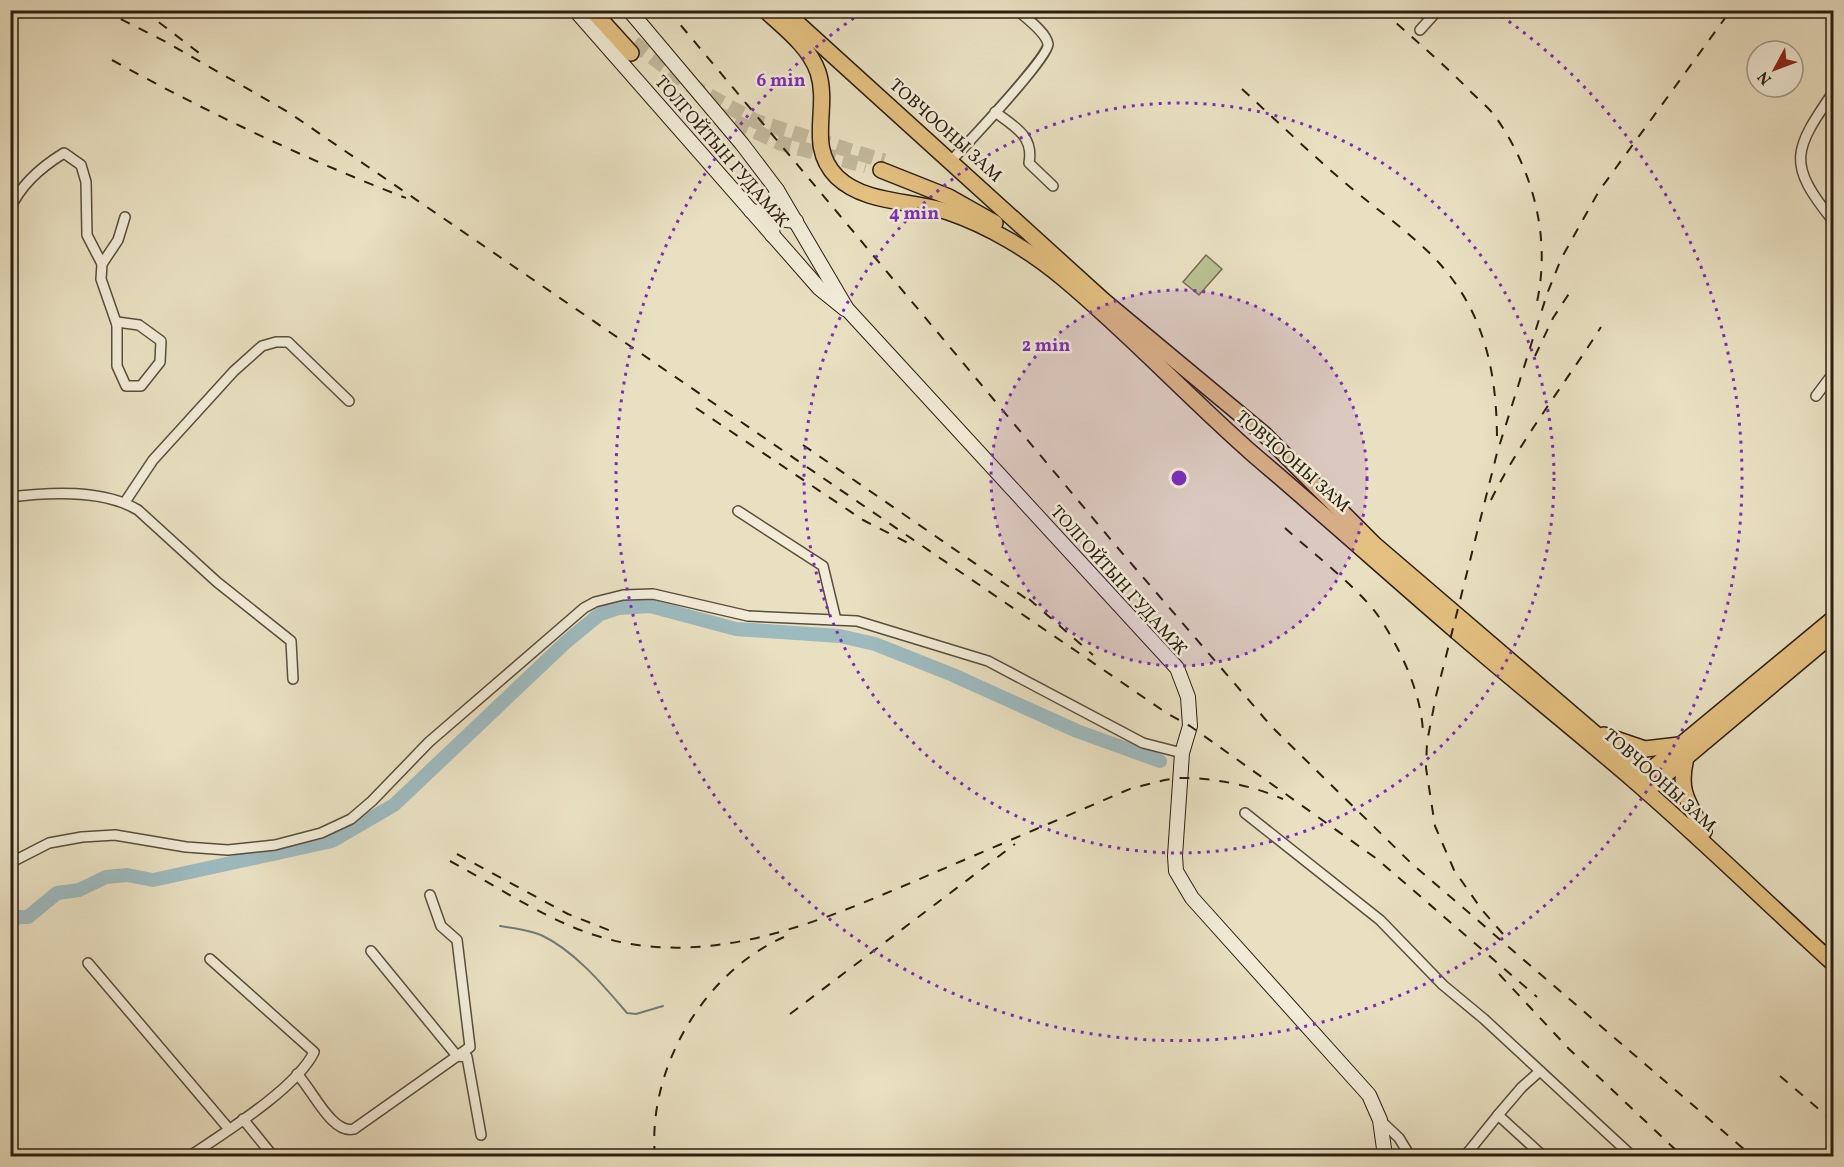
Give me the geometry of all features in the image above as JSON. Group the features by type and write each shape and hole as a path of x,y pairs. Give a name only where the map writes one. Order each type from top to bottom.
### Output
{"main road":[{"name":"ТОЛГОЙТЫН ГУДАМЖ","path":"575,10 750,211 833,302 847,309"},
{"path":"592,10 633,48 604,10"},
{"name":"ТОЛГОЙТЫН ГУДАМЖ","path":"629,10 742,144 777,190 847,309 1176,668 1188,696 1190,711 1190,726 1182,753 1176,871 1184,886 1369,1095 1380,1120 1385,1156"},
{"name":"ТОВЧООНЫ ЗАМ","path":"765,10 804,48 816,66 821,94 818,125 820,146 827,165 840,179 864,195 920,204 955,214 1017,247 1062,277 1251,452 1453,629 1704,831 1833,950"},
{"name":"ТОВЧООНЫ ЗАМ","path":"783,10 1162,352 1265,435 1375,544 1592,730 1644,783 1833,964"},
{"path":"1017,247 1001,226 949,197 882,166 940,182 1007,221 1019,222"},
{"path":"750,211 765,213 773,209 777,190"},
{"path":"772,235 773,223 777,219 796,221"},
{"path":"1644,783 1833,618"},
{"path":"1592,730 1639,748 1683,749 1833,633"},
{"path":"1683,749 1682,787 1685,798 1704,831"}],"street":[{"path":"951,161 1048,48 1048,42 1042,34 1017,10"},
{"path":"1420,30 1438,10"},
{"path":"1833,92 1810,127 1800,159 1800,171 1833,222"},
{"path":"995,112 1026,138 1032,149 1029,164 1053,186"},
{"path":"10,210 18,192 46,164 64,153 81,165 86,182 87,236 102,264"},
{"path":"117,325 117,322 139,325 161,341 160,362 141,386 126,386 117,366 117,325 101,279 102,264 118,240 125,217"},
{"path":"125,502 153,460 234,371 261,346 288,342 349,401"},
{"path":"1816,396 1833,372"},
{"path":"10,497 43,493 125,502 138,510 217,582 291,641 293,679"},
{"path":"738,511 823,566 836,620"},
{"path":"10,863 49,843 82,837 116,835 186,847 228,850 275,844 321,833 351,819 367,806 429,742 584,608 595,602 622,595 653,594 748,616 856,621 988,661 1143,743 1182,753"},
{"path":"1245,813 1380,920 1443,985 1632,1156"},
{"path":"297,1074 341,1130 348,1131 354,1130 470,1047 457,940 441,926 430,895"},
{"path":"371,951 457,1056 466,1058 481,1135"},
{"path":"190,1156 243,1119 297,1074 314,1052 210,959"},
{"path":"88,963 229,1129"},
{"path":"1465,1156 1522,1087 1540,1071"},
{"path":"1498,1115 1544,1156"},
{"path":"243,1119 273,1156"},
{"path":"1380,1120 1391,1129 1410,1156"}],"green space":[{"path":"1206,255 1222,269 1199,295 1183,282"}],"waterway":[{"path":"10,925 17,917 28,917 57,893 79,890 106,877 127,875 153,880 332,841 394,805 566,642 600,614 618,608 650,606 736,629 840,636 875,644 953,675 1077,731 1160,761"},
{"path":"500,926 541,935 565,950 588,970 627,1013 636,1014 663,1006"}],"tunnel":[{"path":"634,43 688,84 755,121 884,161"},
{"path":"714,112 780,143 866,166"}],"railway":[{"path":"103,10 166,42 288,112 1168,714 1190,726 1377,859 1537,997"},
{"path":"143,10 203,56"},
{"path":"668,10 1117,547 1272,727 1411,863 1752,1156"},
{"path":"1382,10 1486,106 1495,116 1520,159 1536,204 1540,228 1542,253 1537,302"},
{"path":"1503,934 1482,910 1454,870 1435,826 1426,768 1427,742 1436,696 1497,453 1547,294 1561,259 1599,191 1731,10"},
{"path":"112,60 257,134 406,198"},
{"path":"1242,89 1336,175 1421,245 1458,287 1482,334 1489,359 1494,385 1497,441"},
{"path":"1535,356 1553,318 1572,289"},
{"path":"1491,500 1529,433 1601,327"},
{"path":"696,408 863,520 908,543"},
{"path":"803,445 1034,604"},
{"path":"1285,528 1348,583 1379,617 1409,672 1418,702 1423,732"},
{"path":"1029,599 1093,655"},
{"path":"450,861 537,910 591,934 636,945 680,948 724,944 768,935 811,922 895,890 1132,788 1170,779 1196,778 1259,790 1283,799"},
{"path":"790,1014 1015,844"},
{"path":"457,854 568,914 611,931"},
{"path":"655,1156 655,1123 661,1090 671,1058 686,1027 706,999 729,974 755,953 784,937"},
{"path":"1499,974 1569,1049 1679,1153"},
{"path":"1780,1076 1834,1122"}]}
